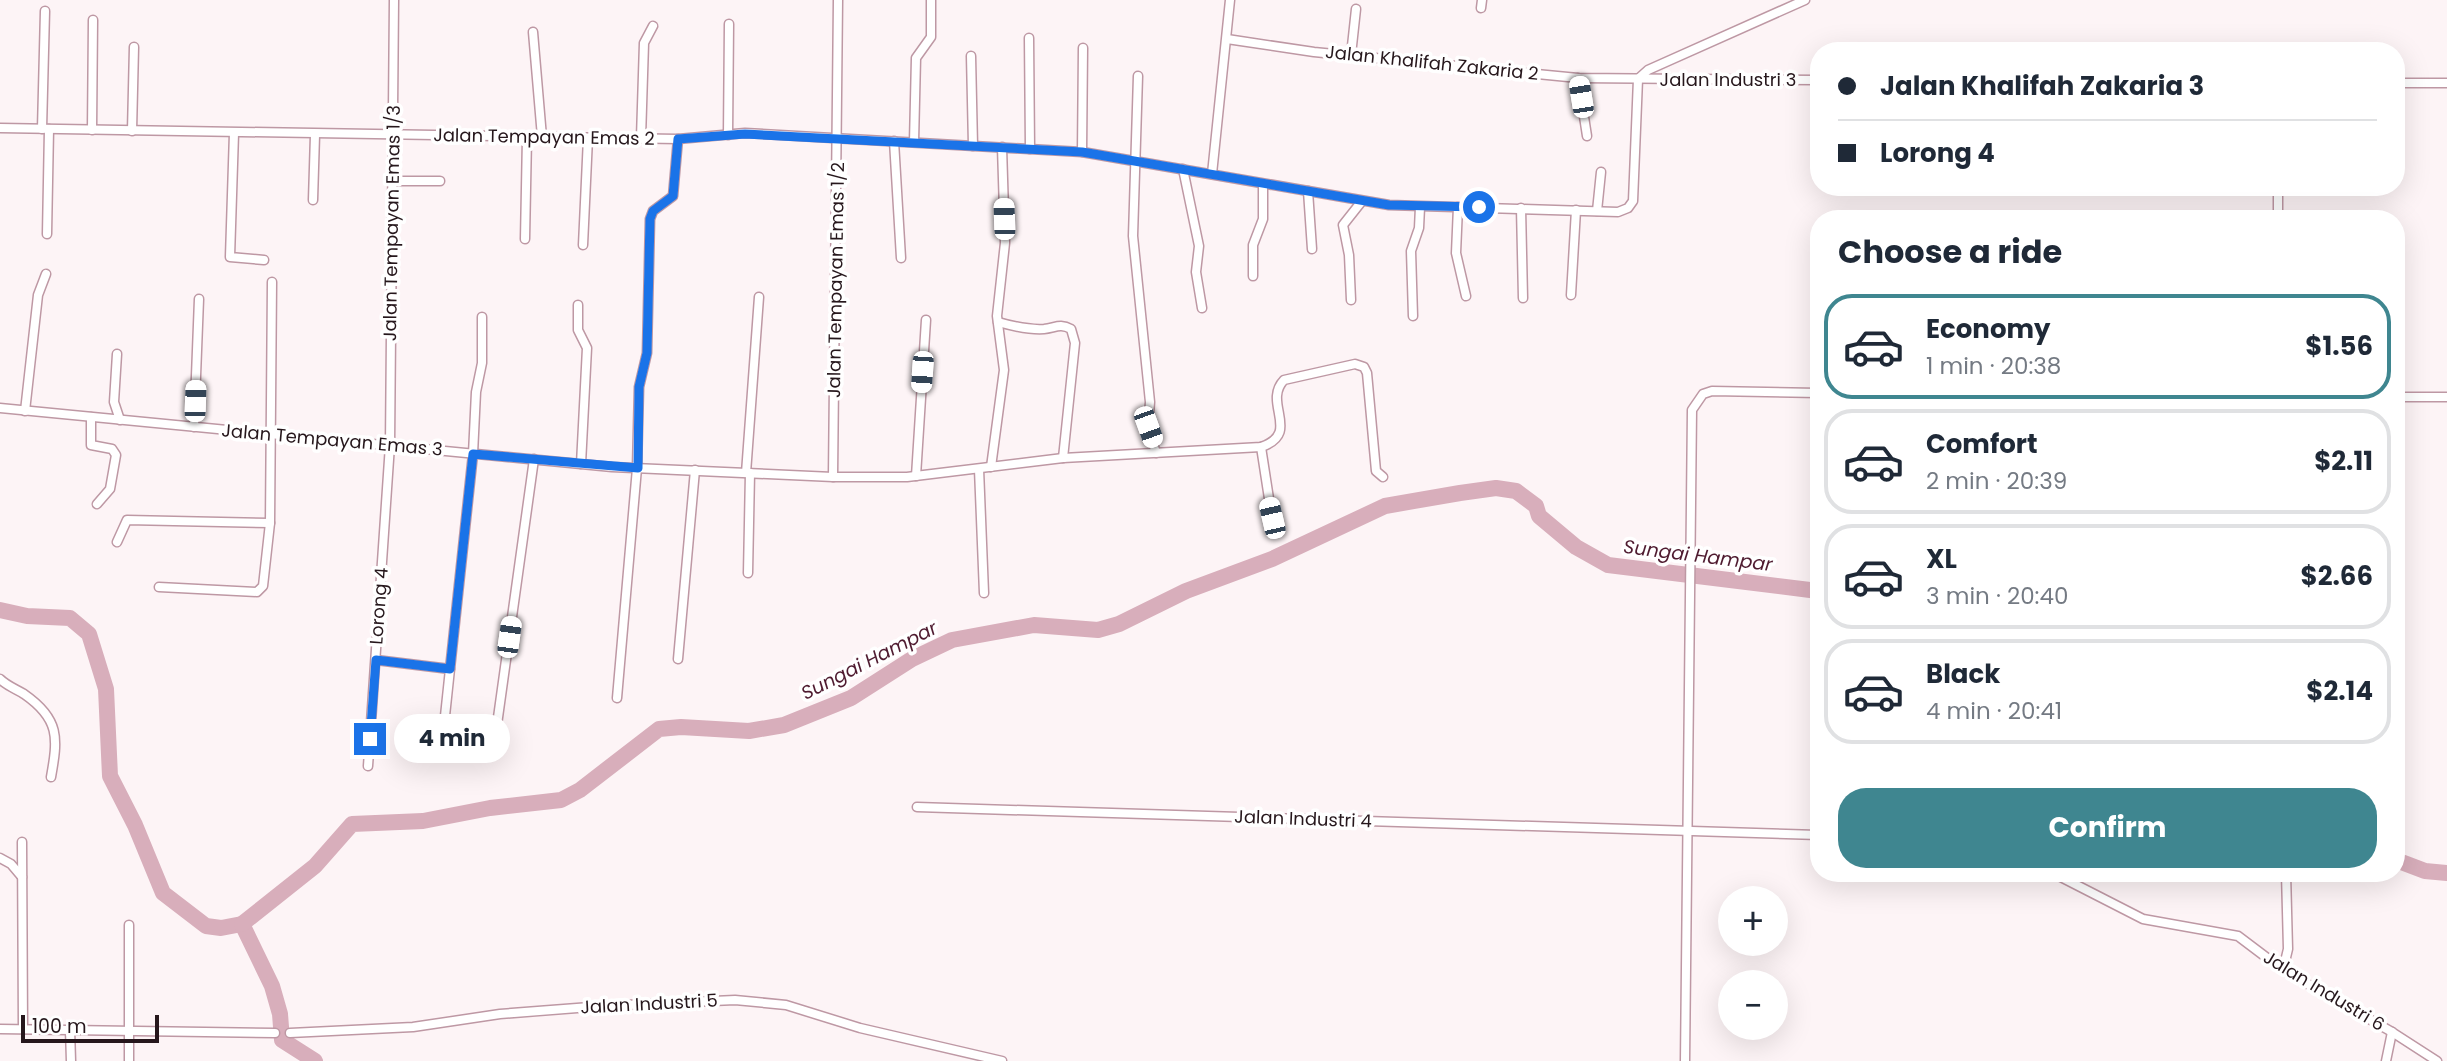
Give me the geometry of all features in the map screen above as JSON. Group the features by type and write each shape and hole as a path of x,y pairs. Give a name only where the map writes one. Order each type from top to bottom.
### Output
{"street":[{"name":"Jalan Tempayan Emas 1/3","path":"390,445 394,0"},
{"name":"Jalan Tempayan Emas 1/2","path":"833,477 838,0"},
{"path":"914,142 916,61 932,37 931,0"},
{"path":"1212,174 1230,0"},
{"path":"1638,79 1648,70 1804,0"},
{"path":"1351,54 1356,9"},
{"path":"45,11 47,234"},
{"path":"92,130 93,20"},
{"path":"727,135 729,24"},
{"path":"641,138 644,43 653,26"},
{"path":"533,32 542,137"},
{"path":"1029,38 1030,149"},
{"name":"Jalan Khalifah Zakaria 2","path":"1227,39 1578,78 1638,79"},
{"path":"132,131 134,47"},
{"path":"1082,152 1085,120 1083,48"},
{"path":"971,56 973,146"},
{"path":"1138,76 1133,236 1150,402 1148,427 1156,453"},
{"path":"1578,78 1587,136"},
{"name":"Jalan Tempayan Emas 2","path":"0,128 315,135 678,139 727,135 838,138 1082,152 1362,201 1420,207 1623,211 1633,201 1638,79"},
{"name":"Jalan Industri 3","path":"1638,79 1810,80"},
{"path":"2405,83 2447,83"},
{"path":"234,132 229,254 234,260 264,260"},
{"path":"313,200 315,135"},
{"path":"526,239 527,137"},
{"path":"583,245 588,138"},
{"path":"617,698 638,468 639,387 647,353 650,219 653,211 673,196 678,139"},
{"path":"894,141 901,258"},
{"path":"991,467 1004,370 998,322 1005,243 1002,148"},
{"path":"1183,169 1199,246 1196,272 1202,309"},
{"path":"1597,211 1601,172"},
{"path":"393,181 440,181"},
{"path":"1253,276 1253,245 1263,219 1262,184"},
{"path":"1308,191 1312,249"},
{"path":"1351,300 1349,255 1343,225 1362,201"},
{"path":"1413,316 1411,251 1419,228 1420,207"},
{"path":"1458,207 1456,253 1466,296"},
{"path":"1521,208 1522,298"},
{"path":"1571,295 1576,209"},
{"path":"25,411 38,295 46,274"},
{"path":"159,587 257,592 264,586 270,523 272,282"},
{"path":"748,573 748,473 759,297"},
{"path":"194,427 198,299"},
{"path":"578,305 579,330 587,348 581,464"},
{"path":"445,716 473,454 475,392 482,363 482,317"},
{"path":"916,476 926,320"},
{"path":"998,322 1042,329 1056,325 1071,328 1074,344 1063,458"},
{"path":"117,354 114,402 120,420"},
{"path":"1272,518 1261,447 1276,441 1280,434 1277,395 1283,380 1360,364 1367,373 1376,471 1383,477"},
{"path":"1685,1061 1691,422 1696,401 1712,391 1810,393"},
{"path":"2405,397 2447,397"},
{"name":"Jalan Tempayan Emas 3","path":"0,408 581,464 833,477 916,476 1063,458 1261,447"},
{"path":"91,417 91,445 112,449 116,455 110,489 97,504"},
{"name":"Lorong 4","path":"368,766 390,445"},
{"path":"495,739 534,459"},
{"path":"979,469 984,593"},
{"path":"678,659 695,470"},
{"path":"117,542 125,521 131,519 270,523"},
{"path":"376,660 450,669"},
{"path":"0,680 39,705 52,721 56,748 51,777"},
{"name":"Jalan Industri 4","path":"917,807 1689,830"},
{"path":"1689,830 1810,835"},
{"path":"22,842 23,1029"},
{"path":"0,858 11,864 22,877"},
{"name":"Jalan Industri 6","path":"2071,882 2143,919 2238,936 2283,970 2437,1061"},
{"path":"2283,970 2288,949 2286,882"},
{"path":"129,925 129,1061"},
{"name":"Jalan Industri 5","path":"290,1033 414,1027 500,1014 603,1006 735,1000 786,1005 860,1028 1002,1061"},
{"path":"0,1029 275,1033"},
{"path":"70,1029 71,1061"},
{"path":"2386,1061 2392,1032"}],"waterway":[{"name":"Sungai Hampar","path":"242,924 315,866 352,824 423,821 490,808 561,800 580,790 659,729 681,727 749,731 784,725 851,698 912,659 952,640 1034,625 1098,630 1119,624 1186,591 1272,559 1385,506 1496,488 1516,491 1536,506 1539,516 1576,547 1608,565 1810,590"},
{"path":"0,610 27,616 70,618 89,634 106,689 110,776 135,825 163,893 206,926 221,928 242,924 272,986 280,1014 282,1040 315,1061"},
{"name":"Sungai Hampar","path":"2405,863 2425,871 2447,873"}],"route":[{"path":"370,739 376,660 450,669 473,454 638,468 639,387 647,353 650,215 673,196 678,139 745,134 1082,152 1389,205 1479,207"}]}
